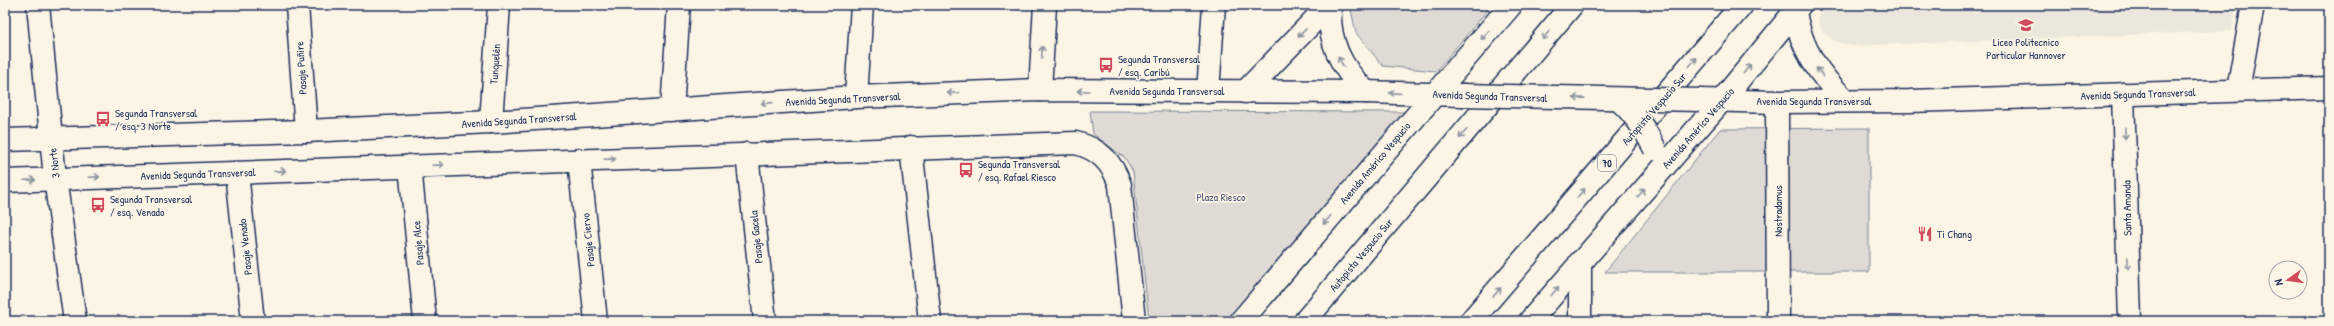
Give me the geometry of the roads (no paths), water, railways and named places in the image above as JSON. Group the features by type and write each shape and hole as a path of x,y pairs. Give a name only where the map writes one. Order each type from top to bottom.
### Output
{"main road":[{"name":"3 Norte","path":"38,5 51,138 75,321"},
{"name":"Pasaje Puñire","path":"297,5 306,131"},
{"name":"Tunquelén","path":"491,122 499,5"},
{"path":"672,110 679,5"},
{"path":"856,97 862,5"},
{"path":"1040,90 1045,5"},
{"path":"1208,92 1214,5"},
{"path":"1245,92 1329,5"},
{"path":"1329,5 1329,22 1336,52 1347,72 1366,92"},
{"name":"Avenida Américo Vespucio","path":"1241,321 1511,5"},
{"name":"Autopista Vespucio Sur","path":"1305,321 1572,5"},
{"name":"Autopista Vespucio Sur","path":"1471,321 1742,5"},
{"path":"2238,90 2253,5"},
{"path":"1797,8 1798,30 1812,63 1846,101"},
{"name":"Avenida Américo Vespucio","path":"1530,321 1723,100 1797,8"},
{"name":"Avenida Segunda Transversal","path":"5,140 306,131 491,122 856,97 1040,90 1366,92 1462,96 1777,102 2329,88"},
{"name":"Santa Amanda","path":"2123,94 2130,321"},
{"path":"1618,99 1634,113 1646,130 1655,149 1661,170"},
{"name":"Nostradamus","path":"1777,102 1778,321"},
{"name":"Avenida Segunda Transversal","path":"5,181 1076,142 1090,147 1102,155 1116,174 1120,185 1134,321"},
{"path":"911,148 930,321"},
{"name":"Pasaje Gacela","path":"747,154 765,321"},
{"name":"Pasaje Ciervo","path":"579,160 596,321"},
{"name":"Pasaje Alce","path":"410,166 425,321"},
{"name":"Pasaje Venado","path":"237,172 253,321"},
{"path":"1580,262 1580,321"}],"place":[{"name":"Liceo Politecnico Particular Hannover","path":"2026,25"},
{"name":"Segunda Transversal / esq. Caribú","path":"1106,65"},
{"name":"Segunda Transversal / esq. 3 Norte","path":"103,119"},
{"name":"Segunda Transversal / esq. Rafael Riesco","path":"966,170"},
{"name":"Segunda Transversal / esq. Venado","path":"98,205"},
{"name":"Ti Chang","path":"1925,234"}],"park label":[{"name":"Plaza Riesco","path":"1221,197"}]}
